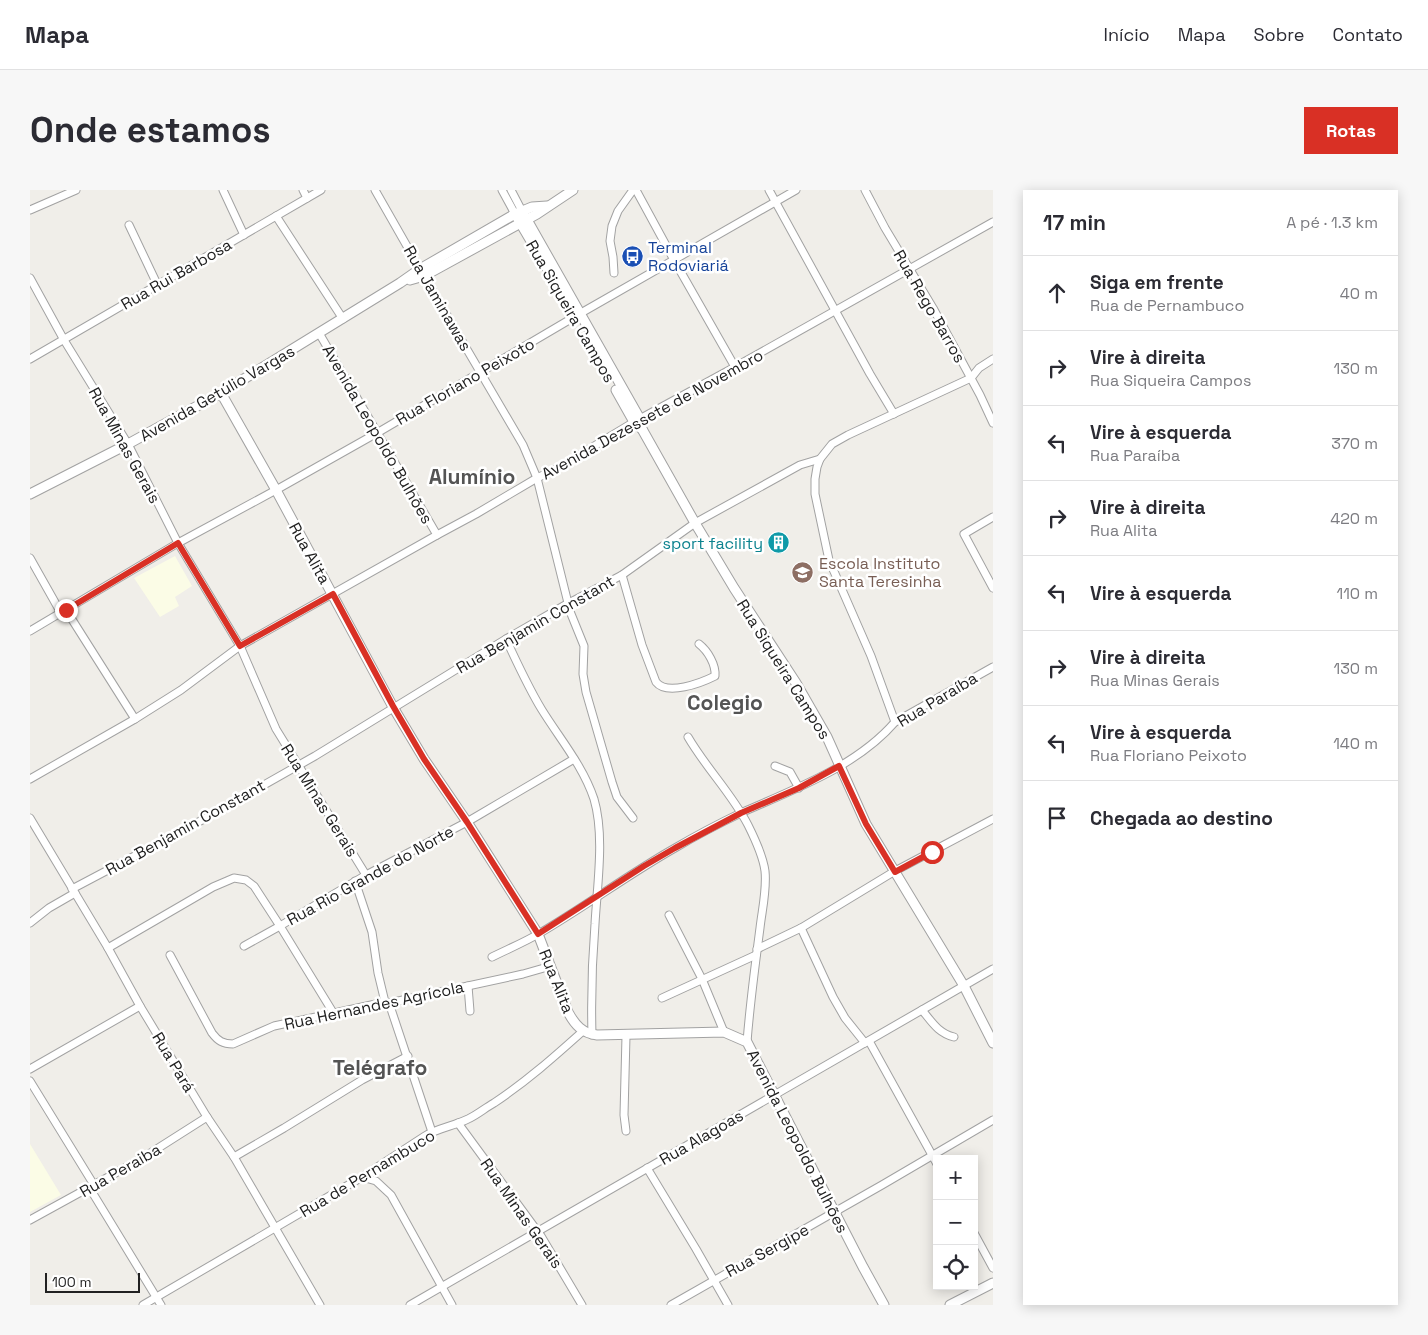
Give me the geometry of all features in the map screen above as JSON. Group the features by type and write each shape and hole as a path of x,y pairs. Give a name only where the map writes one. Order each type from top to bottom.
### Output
{"street":[{"path":"30,210 76,190"},
{"path":"223,190 244,235"},
{"path":"303,190 307,198"},
{"name":"Rua Rui Barbosa","path":"30,359 321,190"},
{"name":"Rua Jaminawas","path":"375,190 523,445 537,478 568,604 584,646 583,674 586,692 616,797 633,818"},
{"name":"Rua Siqueira Campos","path":"502,190 521,217 578,315 695,523 827,737 866,824 964,986 993,1043"},
{"name":"Rua Siqueira Campos","path":"510,190 521,217"},
{"name":"Avenida Getúlio Vargas","path":"30,494 128,444 221,393 400,283 422,273 521,217 544,209 573,190"},
{"path":"614,273 610,241 612,226 618,211 635,190 735,367"},
{"path":"769,190 894,414"},
{"name":"Rua Floriano Peixoto","path":"30,631 178,543 377,433 796,190"},
{"name":"Rua Rego Barros","path":"865,190 885,228 933,308 993,423"},
{"path":"276,216 343,319"},
{"name":"Avenida Dezessete de Novembro","path":"30,779 181,690 240,646 556,469 637,420 993,222"},
{"path":"129,225 157,284"},
{"name":"Rua Minas Gerais","path":"30,278 64,340 128,444 178,543 240,646 276,729 366,875"},
{"name":"Avenida Leopoldo Bulhões","path":"319,333 437,535"},
{"path":"895,722 872,656 829,560 815,494 817,467 832,444 971,378 979,368 993,359"},
{"name":"Rua Alita","path":"221,393 424,759 467,822 538,934 574,1023 588,1033"},
{"name":"Rua Benjamin Constant","path":"30,923 73,891 298,765 506,639 622,575 695,523 800,465 820,460"},
{"path":"993,517 964,534 993,588"},
{"path":"30,558 63,612 135,718"},
{"path":"622,575 642,646 659,686 671,689 682,688 715,676 716,669 703,647 699,644"},
{"path":"506,639 531,690 574,759 594,800 600,856 588,1033 626,1036 724,1032 702,979 669,915"},
{"name":"Rua Paraíba","path":"492,957 538,934 675,848 741,813 799,788 839,766 884,735 895,722 993,667"},
{"path":"688,737 698,756 741,813 761,856 765,873 747,1042"},
{"name":"Rua Rio Grande do Norte","path":"244,946 366,875 467,822 574,759"},
{"path":"775,766 790,772 799,788"},
{"name":"Rua Pará","path":"30,818 108,948 140,1006 207,1117 234,1157 320,1305"},
{"path":"662,998 757,952 895,872 992,820"},
{"path":"108,948 213,886 240,878 254,886 334,1014"},
{"name":"Rua Minas Gerais","path":"355,882 372,932 378,973 387,1003 408,1056 432,1132"},
{"path":"801,928 833,997 846,1018 867,1042 932,1155"},
{"name":"Rua Hernandes Agrícola","path":"170,955 212,1033 218,1041 226,1044 233,1044 274,1026 468,986 551,966"},
{"name":"Rua Alagoas","path":"410,1305 993,969"},
{"path":"468,986 470,1010"},
{"path":"30,1069 140,1006"},
{"path":"922,1010 944,1034 954,1037"},
{"name":"Avenida Leopoldo Bulhões","path":"724,1032 747,1042 884,1305"},
{"name":"Rua de Pernambuco","path":"143,1305 362,1177 432,1132 468,1119 513,1090 588,1033"},
{"path":"626,1036 624,1115 626,1131"},
{"path":"234,1157 362,1080 408,1056"},
{"path":"30,1081 161,1305"},
{"name":"Rua Peraiba","path":"30,1220 141,1159 207,1117"},
{"name":"Rua Sergipe","path":"671,1305 993,1120"},
{"name":"Rua Minas Gerais","path":"458,1123 537,1231 582,1305"},
{"path":"647,1168 728,1305"},
{"path":"362,1177 376,1181 391,1195 452,1305"},
{"path":"978,1241 993,1268"},
{"path":"950,1305 993,1283"}],"shaded area":[{"path":"175,556 192,586 175,597 179,606 160,617 134,578"},
{"path":"30,1144 61,1195 30,1212"}],"place":[{"name":"Terminal Rodoviariá","path":"632,256"},
{"name":"sport facility","path":"779,543"},
{"name":"Escola Instituto Santa Teresinha","path":"803,572"}],"district":[{"name":"Alumínio","path":"472,477"},
{"name":"Colegio","path":"725,703"},
{"name":"Telégrafo","path":"380,1068"}],"route":[{"path":"66,610 178,543 240,646 333,594 393,706 424,759 467,822 538,934 675,848 741,813 799,788 839,766 866,824 895,872 932,852"}]}
